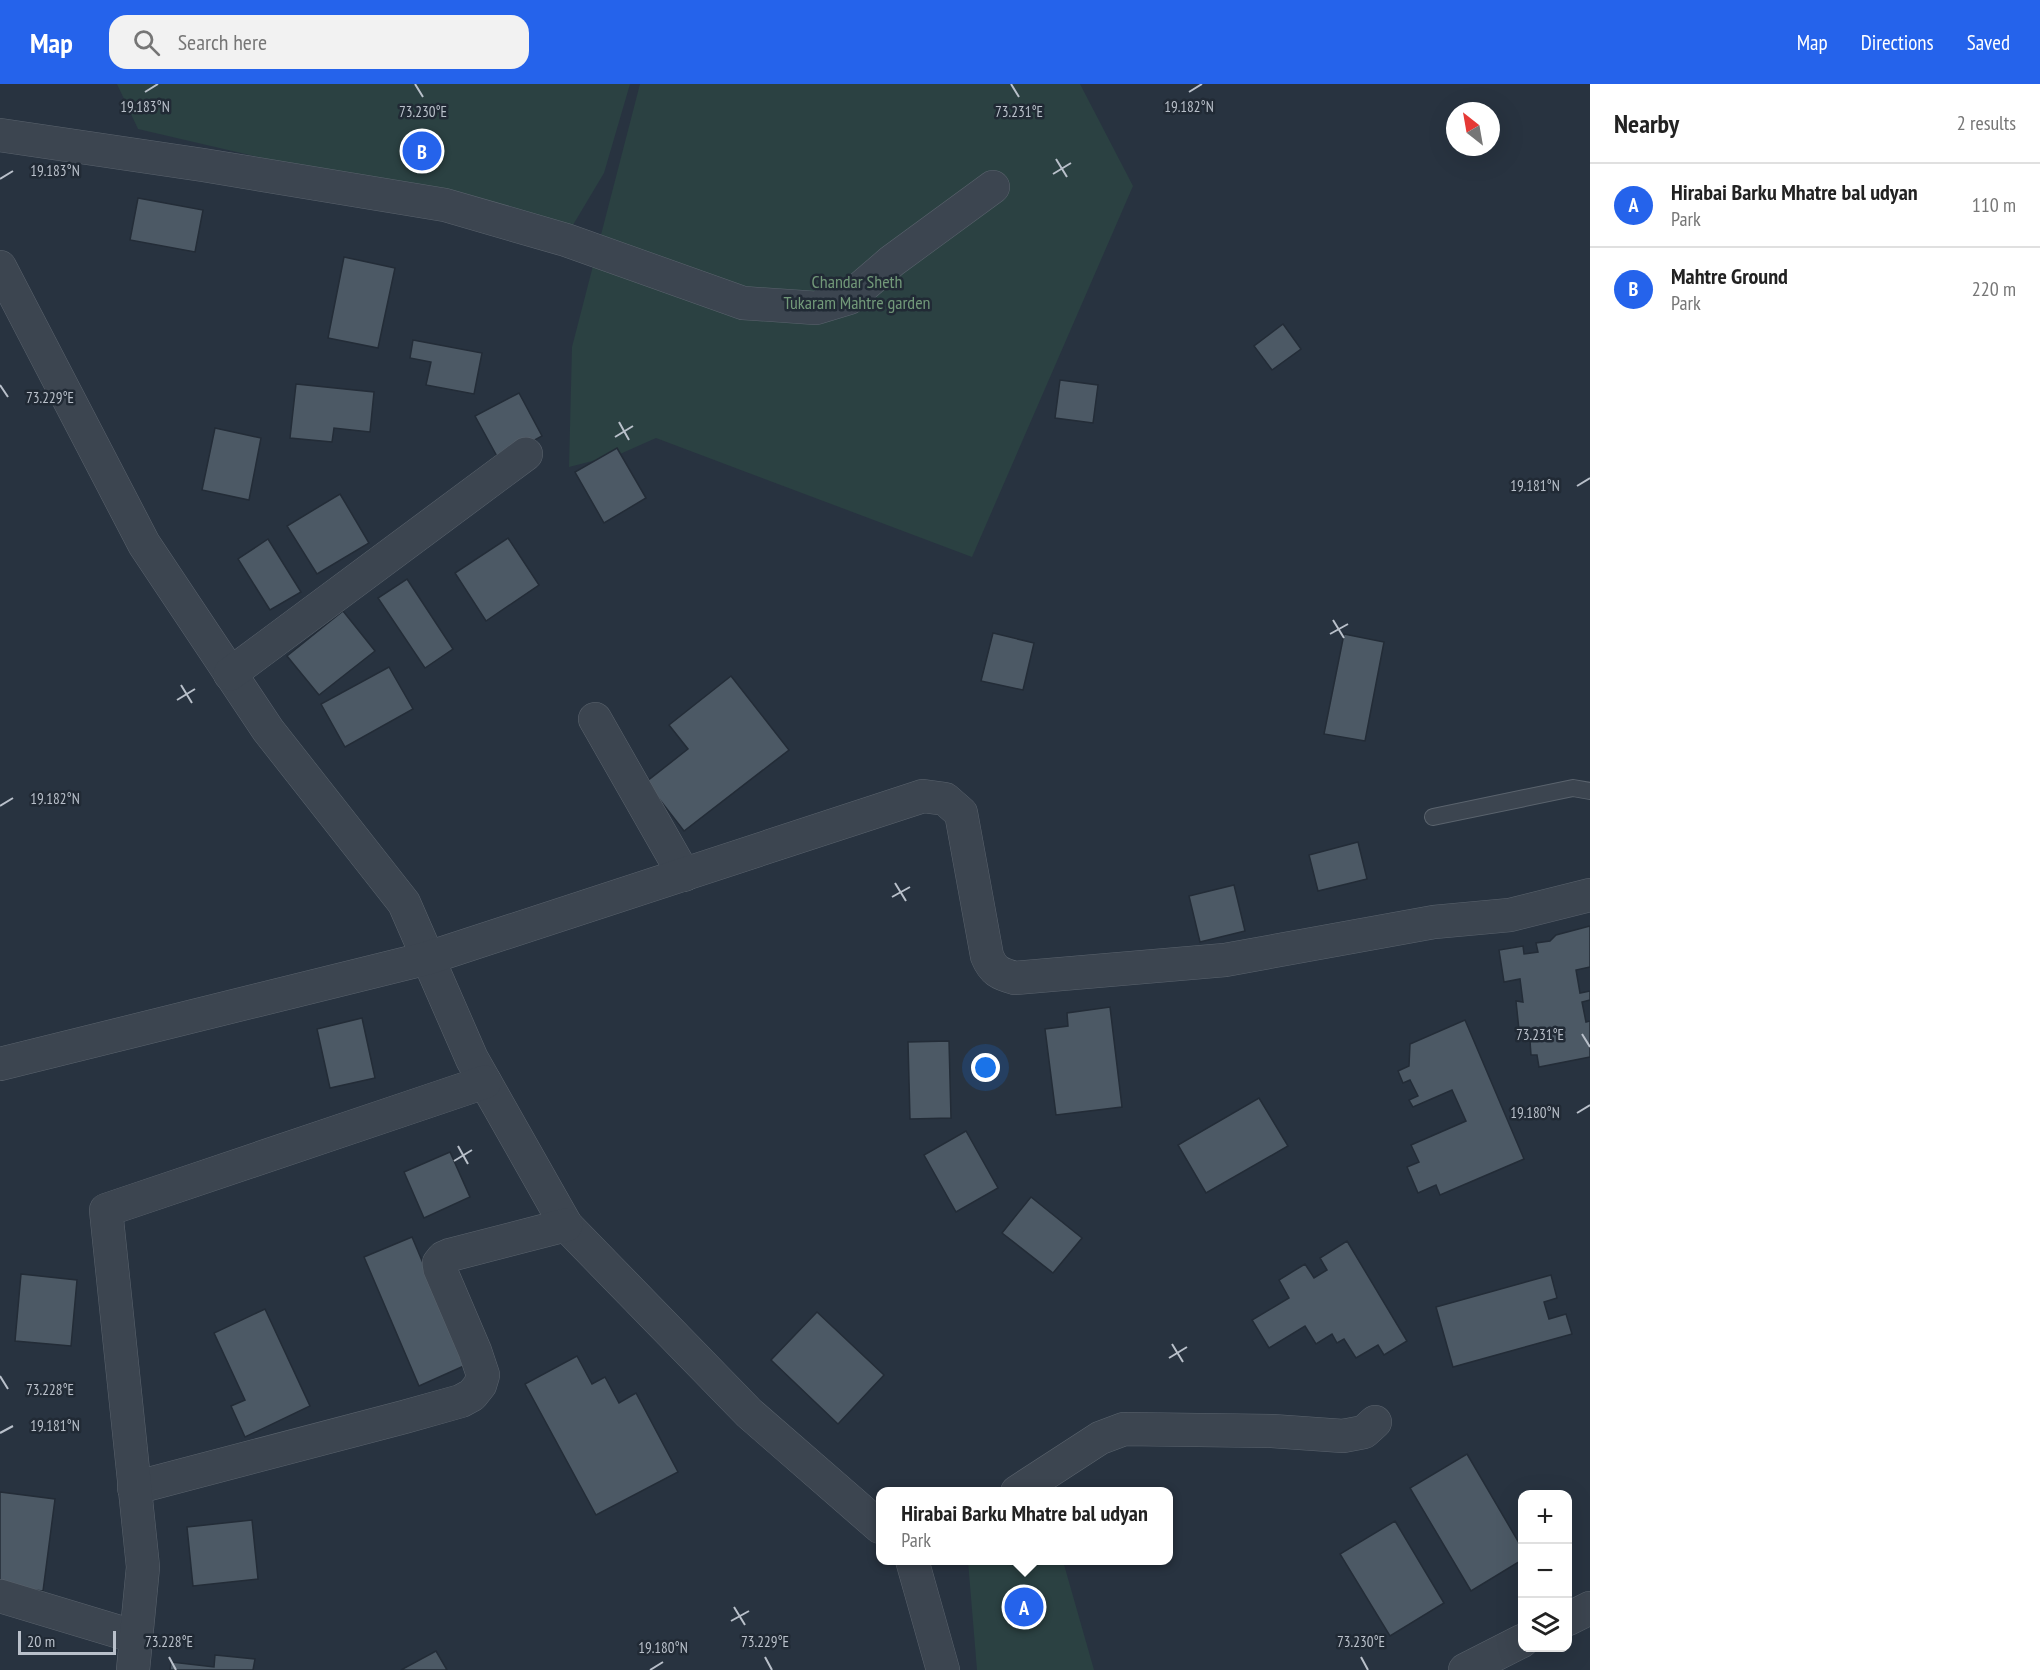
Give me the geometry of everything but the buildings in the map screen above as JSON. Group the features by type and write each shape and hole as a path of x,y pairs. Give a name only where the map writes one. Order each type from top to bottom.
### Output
{"street":[{"path":"0,135 203,165 445,205 566,240 743,303 816,308 849,298 892,261 993,187"},
{"path":"0,267 144,544 268,730 404,903 472,1059 566,1225 749,1413 876,1524"},
{"path":"231,674 526,454"},
{"path":"595,719 684,875"},
{"path":"0,1064 428,958 923,796 945,799 961,813 989,961 991,967 1000,975 1015,978 1225,960 1434,922 1510,915 1590,895"},
{"path":"133,1670 143,1567 106,1210 485,1082"},
{"path":"134,1488 404,1417 461,1401 472,1395 480,1385 483,1375 476,1352 439,1263 450,1255 566,1225"},
{"path":"1023,1487 1100,1438 1124,1429 1272,1431 1343,1436 1364,1432 1375,1422"},
{"path":"913,1565 943,1670"},
{"path":"0,1596 136,1637"},
{"path":"1572,1617 1590,1608"},
{"path":"1465,1670 1518,1643"}],"lane":[{"path":"1433,817 1573,788 1590,791"}],"green space":[{"path":"117,84 630,84 604,173 570,230 138,129"},
{"name":"Chandar Sheth Tukaram Mahtre garden","path":"640,84 1080,84 1133,186 972,557 656,438 620,454 569,467 572,347"},
{"path":"968,1565 1064,1565 1094,1670 977,1670"}],"place":[{"name":"Mahtre Ground","path":"422,151"},
{"name":"Hirabai Barku Mhatre bal udyan","path":"1024,1607"}]}
